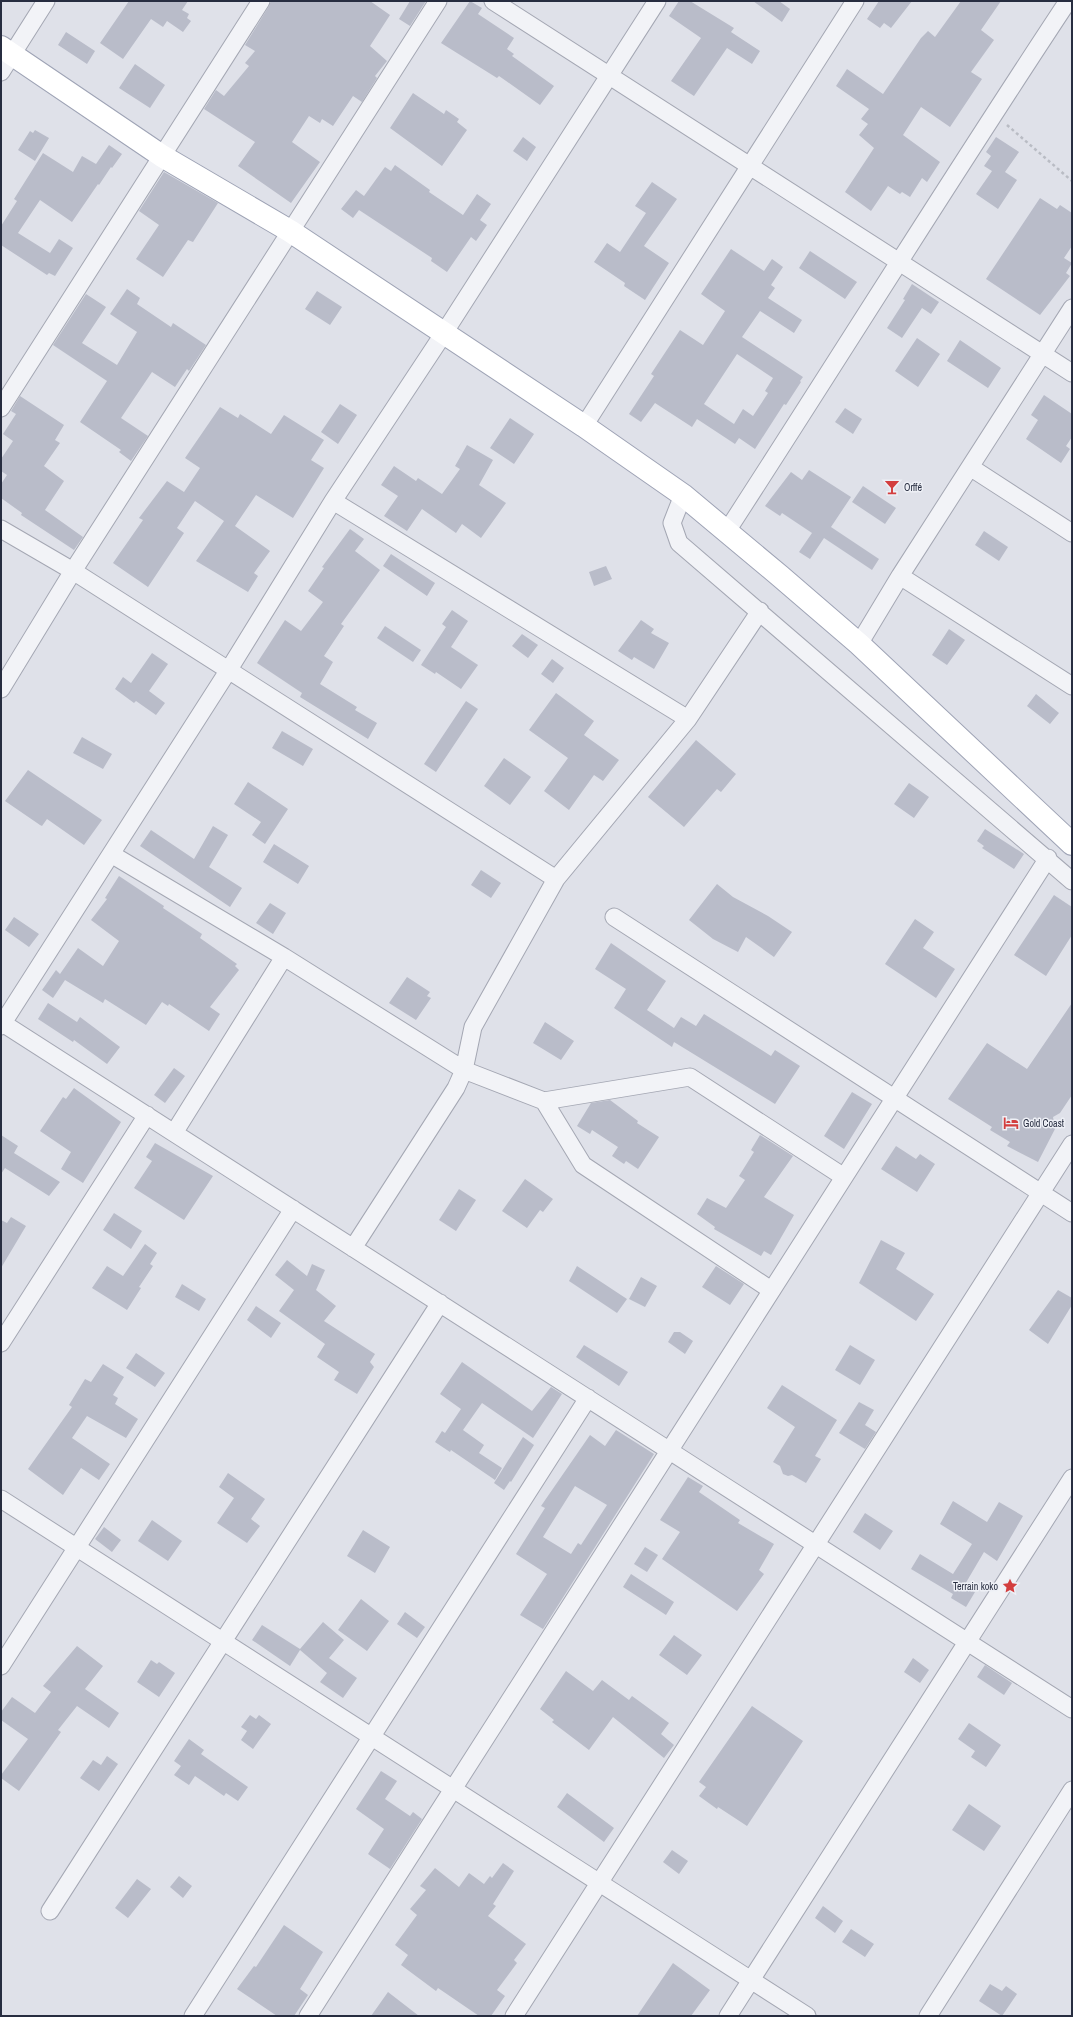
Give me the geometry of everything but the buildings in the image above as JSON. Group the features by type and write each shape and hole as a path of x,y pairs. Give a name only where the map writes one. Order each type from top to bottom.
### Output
{"main road":[{"path":"7,50 162,156 290,231 584,426 683,495 859,644 1072,844"}],"street":[{"path":"1,72 7,50 46,1"},
{"path":"1,408 261,1"},
{"path":"1,689 73,571 438,1"},
{"path":"492,1 1072,373"},
{"path":"657,1 444,333 333,501 228,671 2,1024 147,1115 1072,1709"},
{"path":"584,426 856,1"},
{"path":"727,531 900,262 993,113 1068,1"},
{"path":"859,644 900,576 1072,308"},
{"path":"970,467 1072,533"},
{"path":"683,495 672,523 679,543 1048,858 1072,881"},
{"path":"333,501 688,719"},
{"path":"1,529 73,571 556,879"},
{"path":"900,576 1072,686"},
{"path":"354,1248 456,1088 464,1070 473,1027 556,879 688,719 760,611"},
{"path":"112,854 284,958 464,1070 544,1101 690,1078 844,1177"},
{"path":"308,2016 1048,858"},
{"path":"614,917 1072,1213"},
{"path":"174,1133 284,958"},
{"path":"544,1101 583,1165 772,1290"},
{"path":"1,1343 147,1115"},
{"path":"514,2016 1072,1144"},
{"path":"1,1666 293,1209"},
{"path":"50,1911 440,1303"},
{"path":"193,2016 588,1398"},
{"path":"728,2016 1072,1478"},
{"path":"1,1499 807,2016"},
{"path":"928,2016 1072,1790"}],"path":[{"path":"993,113 1072,181"}],"place":[{"name":"Orffé","path":"892,487"},
{"name":"Gold Coast","path":"1011,1123"},
{"name":"Terrain koko","path":"1010,1586"}]}
